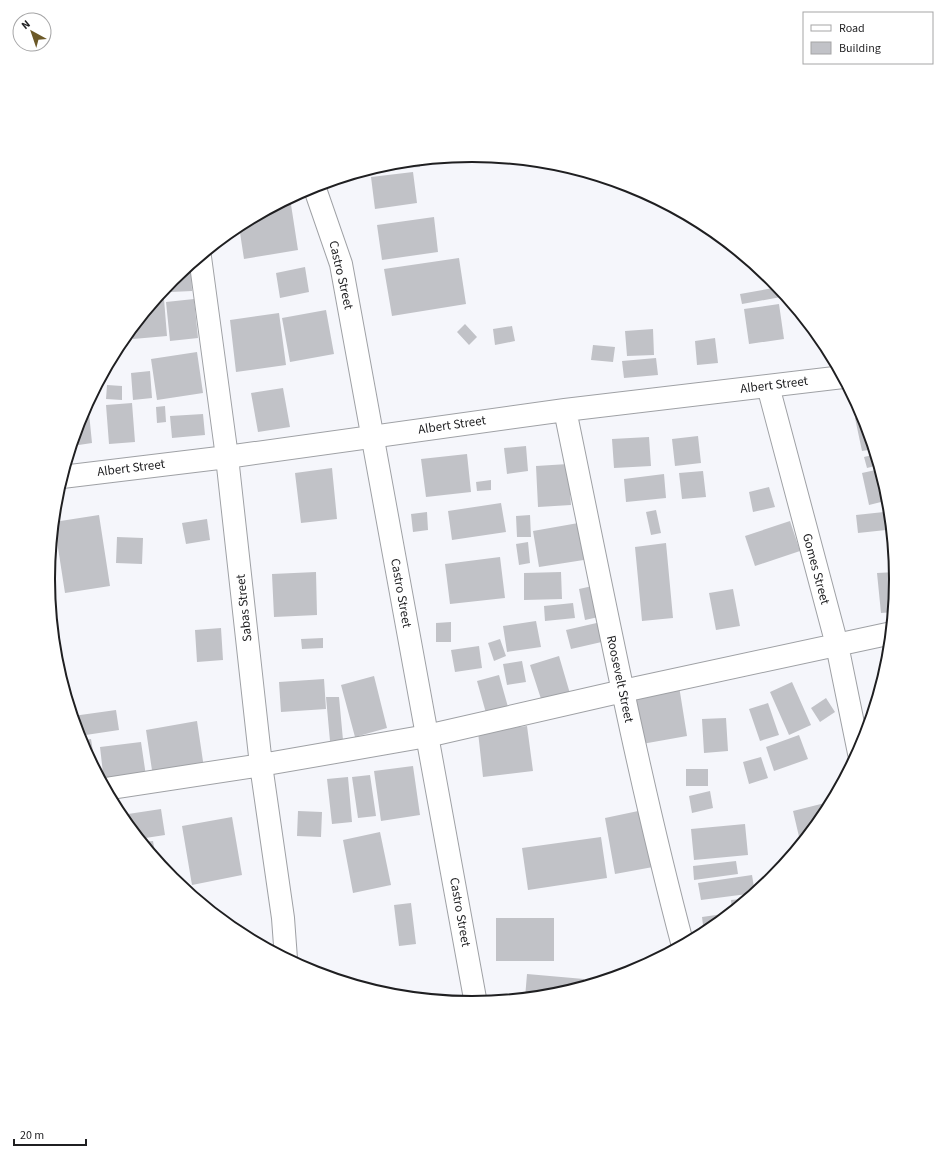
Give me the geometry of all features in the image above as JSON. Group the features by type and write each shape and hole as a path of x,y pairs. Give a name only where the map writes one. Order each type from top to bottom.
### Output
{"street":[{"name":"Castro Street","path":"316,193 341,264 475,997"},
{"name":"Sabas Street","path":"201,263 227,457 261,765 283,918 286,953"},
{"name":"Albert Street","path":"68,476 227,457 565,410 838,378"},
{"name":"Gomes Street","path":"768,386 837,645 857,742"},
{"name":"Roosevelt Street","path":"565,410 652,823 682,941"},
{"path":"111,788 261,765 427,736 623,691 886,634"}],"building":[{"path":"413,172 417,203 375,209 371,177"},
{"path":"291,204 298,250 244,259 240,233"},
{"path":"434,217 438,252 382,260 377,225"},
{"path":"459,258 466,304 392,316 384,269"},
{"path":"305,267 309,292 280,298 276,273"},
{"path":"191,271 192,291 171,292 177,284"},
{"path":"772,288 780,297 742,304 740,294"},
{"path":"163,299 167,336 133,339 133,337 141,325"},
{"path":"194,299 198,338 170,341 166,302"},
{"path":"779,304 784,339 749,344 744,309"},
{"path":"326,310 334,354 290,362 282,318"},
{"path":"279,313 286,365 236,372 230,320"},
{"path":"465,324 477,337 469,345 457,332"},
{"path":"512,326 515,341 495,345 493,329"},
{"path":"653,329 654,355 627,356 625,331"},
{"path":"715,338 718,363 697,365 695,341"},
{"path":"593,345 615,347 613,362 591,360"},
{"path":"197,352 203,393 157,400 151,359"},
{"path":"656,358 658,375 624,378 622,361"},
{"path":"150,371 152,398 133,400 131,373"},
{"path":"107,385 122,386 122,400 106,399"},
{"path":"283,388 290,427 258,432 251,393"},
{"path":"132,403 135,442 109,444 106,405"},
{"path":"165,406 166,422 157,423 156,407"},
{"path":"203,414 205,435 172,438 170,416"},
{"path":"89,415 92,443 77,445"},
{"path":"855,418 857,418 869,450 862,451"},
{"path":"698,436 701,463 675,466 672,439"},
{"path":"649,437 651,466 614,468 612,439"},
{"path":"526,446 528,471 507,474 504,448"},
{"path":"467,454 471,492 426,497 421,459"},
{"path":"871,455 874,466 867,468 864,457"},
{"path":"568,464 571,505 538,507 536,466"},
{"path":"332,468 337,519 301,523 295,473"},
{"path":"876,470 883,502 869,505 862,473"},
{"path":"703,471 706,497 682,499 679,473"},
{"path":"664,474 666,498 626,502 624,479"},
{"path":"491,480 491,490 477,491 476,482"},
{"path":"769,487 775,507 753,512 749,492"},
{"path":"501,503 506,532 452,540 448,511"},
{"path":"656,510 661,533 651,535 646,512"},
{"path":"427,512 428,530 413,532 411,514"},
{"path":"884,512 886,530 858,533 856,515"},
{"path":"99,515 110,586 65,593 57,542 60,521"},
{"path":"530,515 531,537 517,537 516,516"},
{"path":"207,519 210,540 186,544 182,523"},
{"path":"790,521 800,551 755,566 745,536"},
{"path":"584,522 590,559 539,567 533,531"},
{"path":"117,537 143,538 142,564 116,563"},
{"path":"528,542 530,563 519,565 516,544"},
{"path":"666,543 673,618 642,621 635,547"},
{"path":"500,557 505,598 450,604 445,564"},
{"path":"316,572 317,615 274,617 272,574"},
{"path":"561,572 562,599 524,600 524,573"},
{"path":"890,572 888,612 881,613 877,573"},
{"path":"597,585 603,616 585,620 579,589"},
{"path":"733,589 740,626 716,630 709,593"},
{"path":"573,603 575,618 545,621 544,606"},
{"path":"536,621 541,647 507,652 503,626"},
{"path":"451,622 451,642 436,642 436,623"},
{"path":"601,622 606,641 571,649 566,630"},
{"path":"221,628 223,660 197,662 195,630"},
{"path":"323,638 323,648 302,649 301,639"},
{"path":"500,639 506,656 494,661 488,643"},
{"path":"479,646 482,668 455,672 451,650"},
{"path":"559,656 571,697 543,705 530,665"},
{"path":"522,661 526,682 507,685 503,664"},
{"path":"499,675 508,707 486,713 477,681"},
{"path":"374,676 387,728 355,737 341,685"},
{"path":"324,679 326,709 281,712 279,682"},
{"path":"792,682 811,725 789,735 770,692"},
{"path":"679,686 687,736 642,744 634,693"},
{"path":"326,697 339,697 343,740 330,741"},
{"path":"826,698 835,712 820,722 811,708"},
{"path":"768,703 779,735 760,741 749,709"},
{"path":"116,710 119,730 85,735 78,715"},
{"path":"726,718 728,751 704,753 702,719"},
{"path":"197,721 204,768 153,777 146,730"},
{"path":"527,726 533,771 483,777 478,732"},
{"path":"799,735 808,759 774,771 766,747"},
{"path":"91,739 93,753 87,740"},
{"path":"141,742 146,776 107,782 103,773 100,747"},
{"path":"761,757 768,778 749,784 743,762"},
{"path":"413,766 420,815 381,821 374,771"},
{"path":"686,769 708,769 708,786 686,786"},
{"path":"370,775 376,816 358,818 352,777"},
{"path":"348,777 352,822 332,824 327,779"},
{"path":"710,791 713,808 692,813 689,796"},
{"path":"825,803 800,839 793,811"},
{"path":"161,809 165,835 145,838 128,814"},
{"path":"643,810 653,867 615,874 605,818"},
{"path":"298,811 322,812 321,837 297,836"},
{"path":"232,817 242,875 192,885 182,826"},
{"path":"745,824 748,855 694,860 691,829"},
{"path":"380,832 391,885 353,893 343,840"},
{"path":"601,837 607,878 528,890 522,848"},
{"path":"153,841 154,850 147,842"},
{"path":"736,861 738,874 694,880 693,866"},
{"path":"752,875 754,888 747,894 701,900 698,883"},
{"path":"741,899 732,907 731,900"},
{"path":"411,903 416,944 399,946 394,905"},
{"path":"723,914 703,927 702,917"},
{"path":"496,918 554,918 554,961 496,961"},
{"path":"527,974 584,979 584,982 581,983 525,993"}]}
